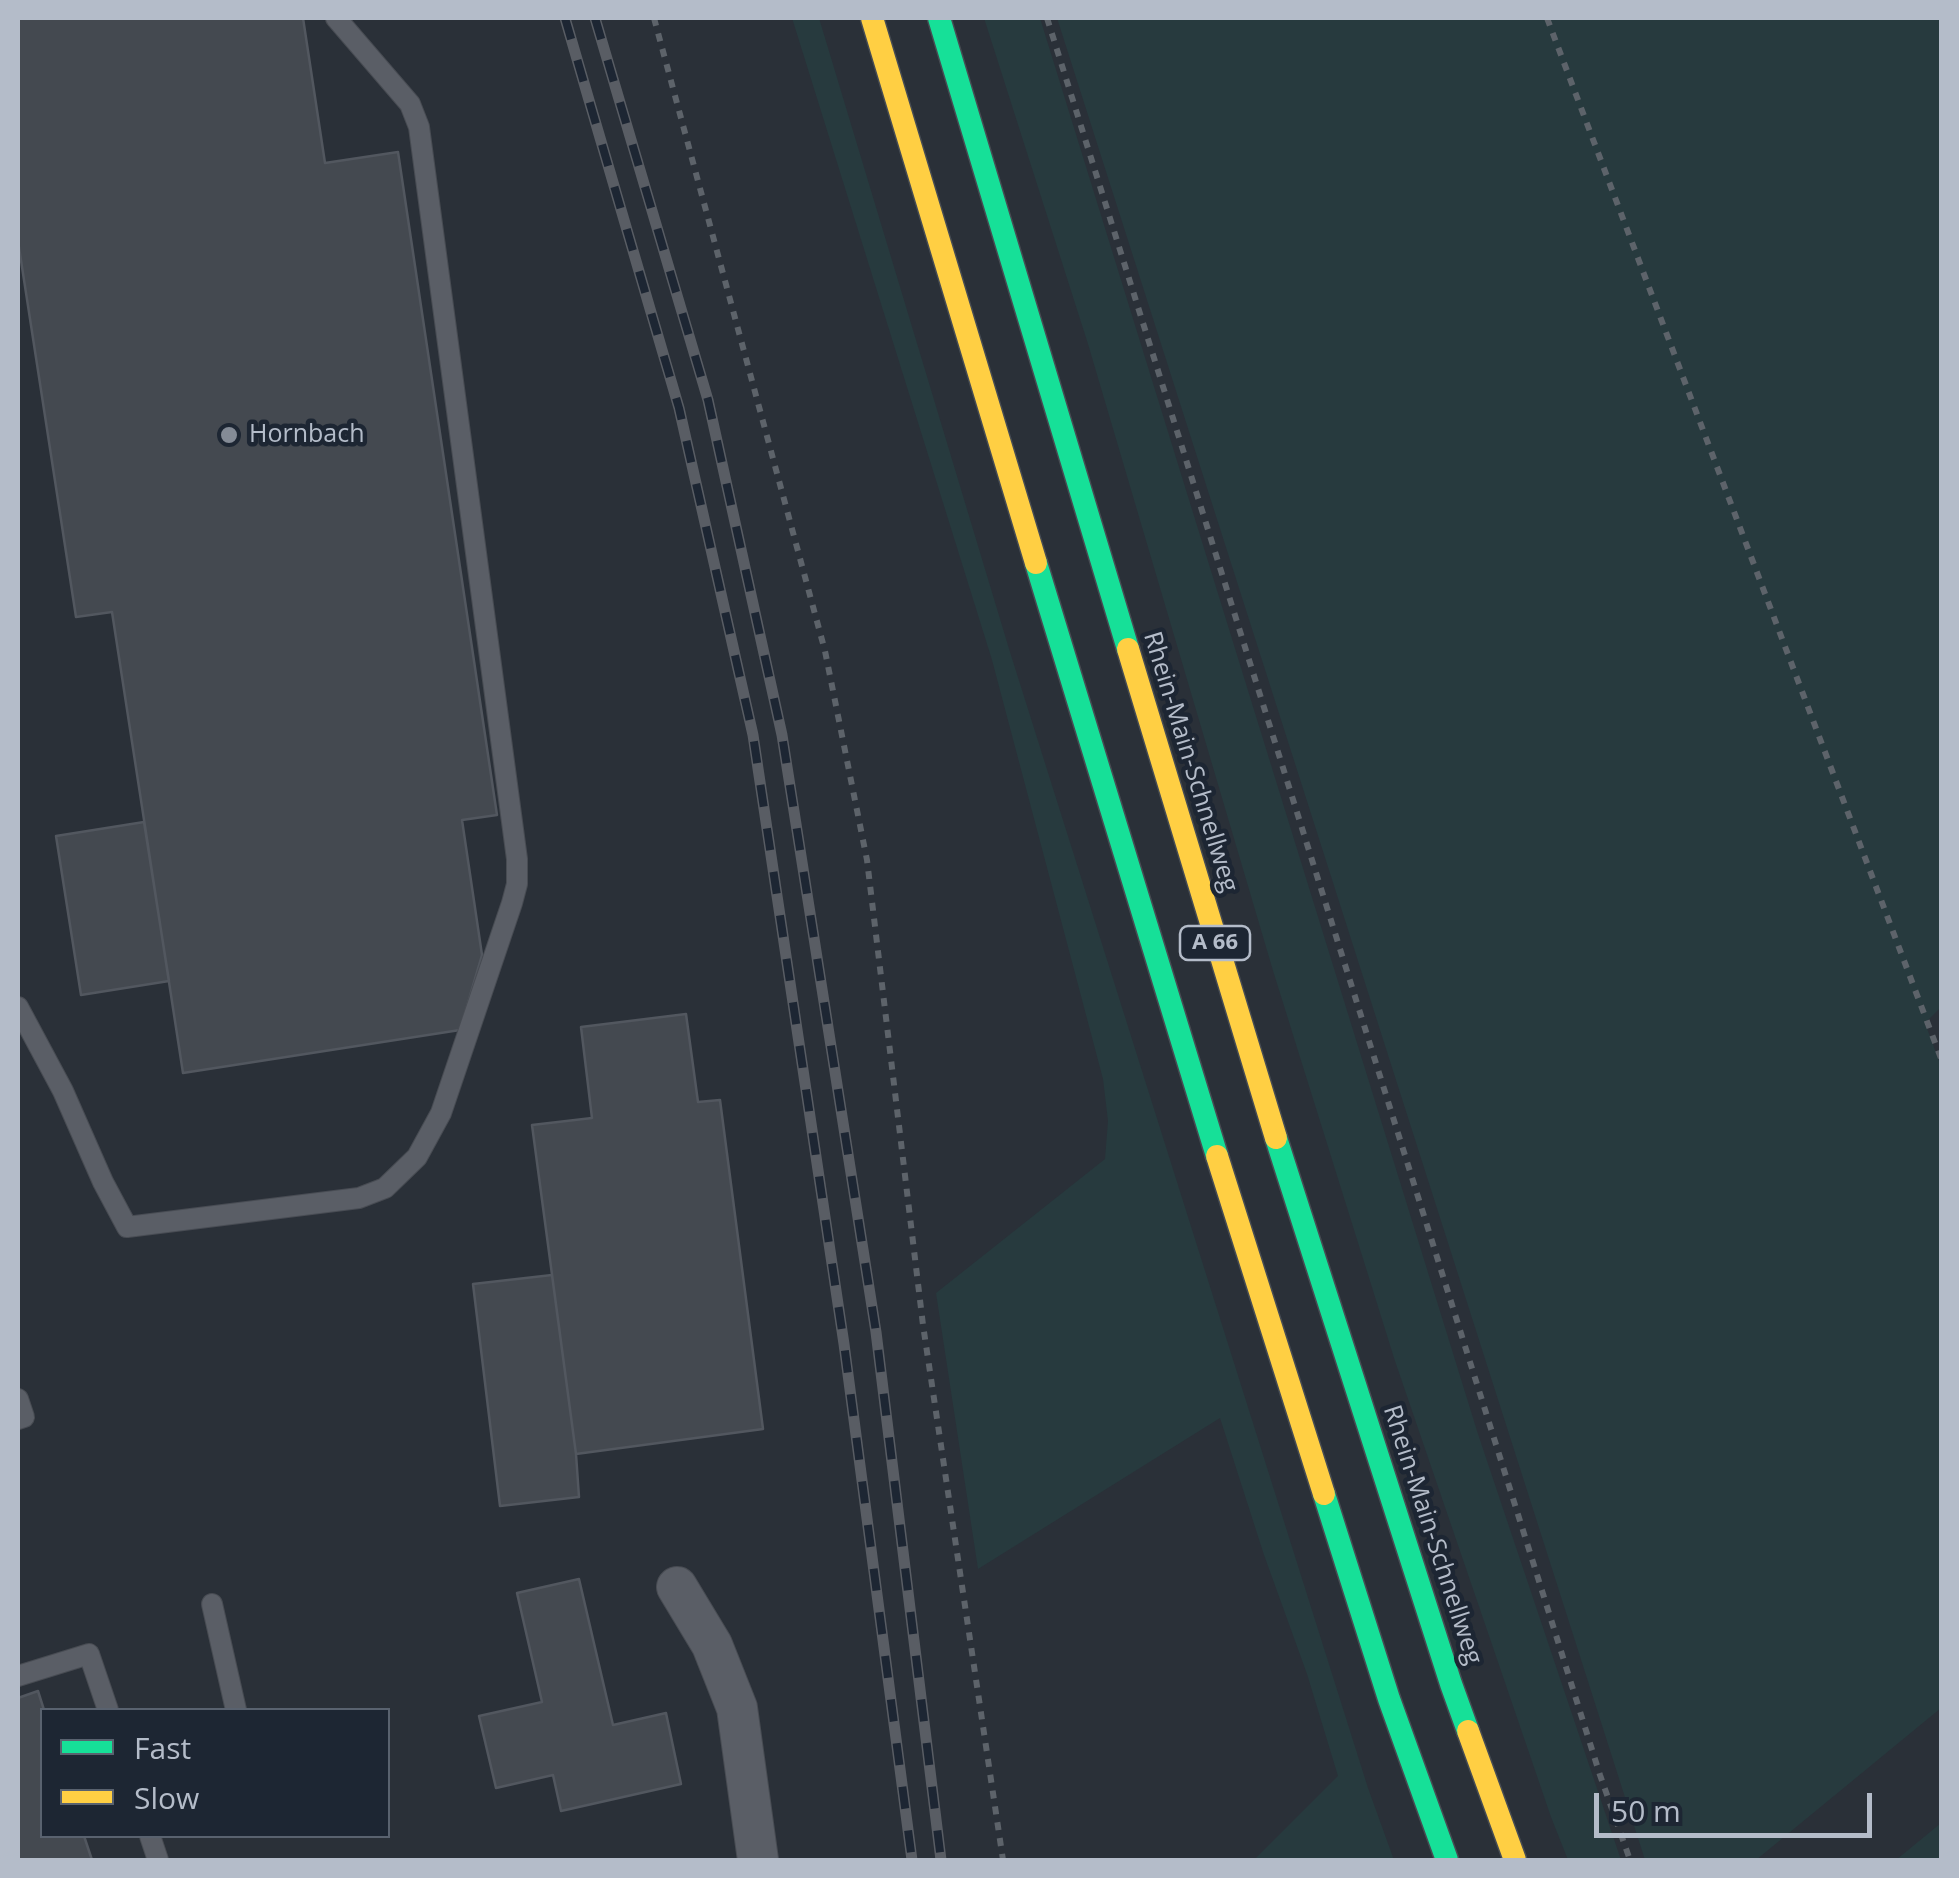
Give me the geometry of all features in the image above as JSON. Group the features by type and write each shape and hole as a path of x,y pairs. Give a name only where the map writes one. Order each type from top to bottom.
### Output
{"highway":[{"name":"A 66","path":"872,18 1191,1076 1389,1699 1447,1860"},
{"name":"Rhein-Main-Schnellweg","path":"939,18 1250,1057 1445,1665 1515,1860"}],"street":[{"path":"677,1587 712,1645 737,1708 758,1860"}],"lane":[{"path":"18,1007 64,1091 127,1227 359,1198 385,1188 417,1158 440,1113 512,904 517,859 419,128 410,104 336,18"},
{"path":"18,1400 24,1417 18,1419"},
{"path":"212,1604 236,1708"},
{"path":"18,1676 89,1654 107,1708"}],"path":[{"path":"654,18 825,651 867,860 924,1325 1002,1860"},
{"path":"1047,18 1630,1860"},
{"path":"1548,18 1942,1061"}],"green space":[{"path":"792,18 819,18 1010,652 1394,1860 1254,1860 1338,1776 1220,1418 978,1569 936,1293 1105,1159 1108,1121 1103,1079 992,660"},
{"path":"984,18 1040,18 1478,1434 1621,1860 1568,1860 1551,1817 1395,1361 1274,974 1088,344"},
{"path":"1057,18 1941,18 1942,1006 1925,1023 1942,1069 1941,1708 1756,1860 1645,1860"},
{"path":"1941,1823 1941,1860 1896,1860"}],"building":[{"path":"18,18 303,18 325,163 398,152 497,815 462,820 482,955 460,1030 183,1073 112,612 76,617 18,241"},
{"path":"144,822 169,981 81,995 56,836"},
{"path":"686,1014 698,1102 720,1100 763,1429 576,1454 532,1125 592,1118 581,1027"},
{"path":"552,1275 579,1497 500,1506 473,1284"},
{"path":"579,1579 613,1725 666,1713 681,1784 561,1811 553,1775 496,1788 479,1716 542,1702 517,1593"},
{"path":"38,1691 43,1708 40,1708 40,1838 85,1838 92,1860 18,1860 18,1698"}],"railway":[{"path":"565,18 679,408 753,735 844,1344 912,1860"},
{"path":"595,18 708,400 782,735 876,1332 941,1860"}],"traffic: fast":[{"path":"939,18 1128,649"},
{"path":"1036,563 1217,1156"},
{"path":"1276,1138 1468,1731"},
{"path":"1324,1494 1389,1699 1447,1860"}],"traffic: slow":[{"path":"872,18 1036,563"},
{"path":"1128,649 1276,1138"},
{"path":"1217,1156 1324,1494"},
{"path":"1468,1731 1515,1860"}],"place":[{"name":"Hornbach","path":"229,435"}]}
